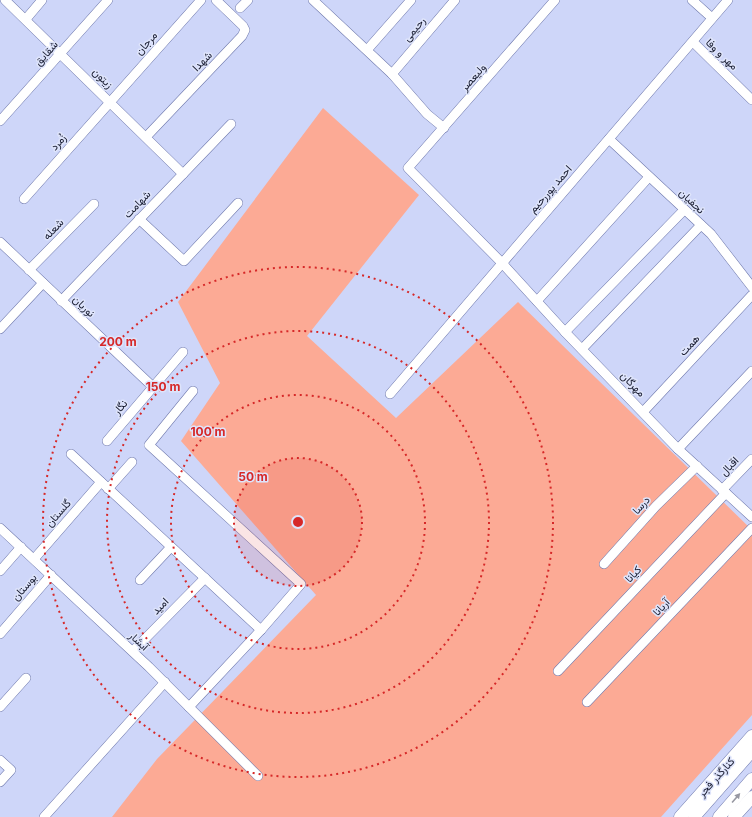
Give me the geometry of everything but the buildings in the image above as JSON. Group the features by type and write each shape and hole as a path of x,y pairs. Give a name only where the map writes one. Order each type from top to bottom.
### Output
{"street":[{"name":"زیتون","path":"5,0 183,174"},
{"path":"26,19 42,0"},
{"name":"شقایق","path":"0,120 108,0"},
{"name":"مرجان","path":"110,102 201,0"},
{"name":"شهدا","path":"146,137 242,36 245,30 243,26 216,0"},
{"path":"240,8 248,0"},
{"path":"313,0 392,74 427,114 444,128"},
{"path":"367,50 411,0"},
{"name":"رحیمی","path":"392,74 454,0"},
{"name":"ولیعصر","path":"408,168 555,0"},
{"path":"692,0 712,18"},
{"name":"احمد پوررحیم","path":"390,394 728,0"},
{"name":"مهر و وفا","path":"693,42 752,100"},
{"name":"زُمرد","path":"24,199 110,102"},
{"name":"شهامت","path":"61,301 231,124"},
{"name":"نجفیان","path":"608,139 711,234 752,287"},
{"name":"مهرگان","path":"408,168 502,263 565,332 678,448 752,517"},
{"path":"537,301 649,177"},
{"path":"139,219 184,260 238,203"},
{"name":"شعله","path":"29,270 94,204"},
{"path":"565,332 684,210"},
{"path":"582,349 701,225"},
{"name":"نوریان","path":"0,242 153,387"},
{"path":"0,329 43,283"},
{"name":"همت","path":"643,412 752,295"},
{"name":"نگار","path":"107,441 183,352"},
{"path":"678,448 752,371"},
{"path":"189,707 262,630 301,584 149,445 193,391"},
{"path":"71,454 262,630"},
{"name":"اقبال","path":"724,491 752,459"},
{"name":"گلستان","path":"34,559 105,485 132,462"},
{"name":"درسا","path":"604,564 656,506 697,466"},
{"name":"کیانا","path":"558,671 724,491"},
{"name":"آبشار","path":"0,528 165,682 258,776"},
{"name":"آریانا","path":"587,702 752,528"},
{"path":"0,571 21,547"},
{"path":"140,580 171,547"},
{"name":"بوستان","path":"0,634 51,575"},
{"name":"امید","path":"133,652 204,578"},
{"path":"0,707 26,678"},
{"path":"44,817 165,682"},
{"name":"کنارگذر فجر","path":"680,817 752,736"},
{"path":"694,817 752,751"},
{"path":"0,760 11,770 0,782"},
{"path":"706,804 719,817 752,779"},
{"path":"734,817 752,797"}],"shaded area":[{"path":"323,108 419,195 307,336 396,418 518,302 752,530 752,715 661,817 112,817 157,759 316,595 181,441 220,383 178,302"}]}
